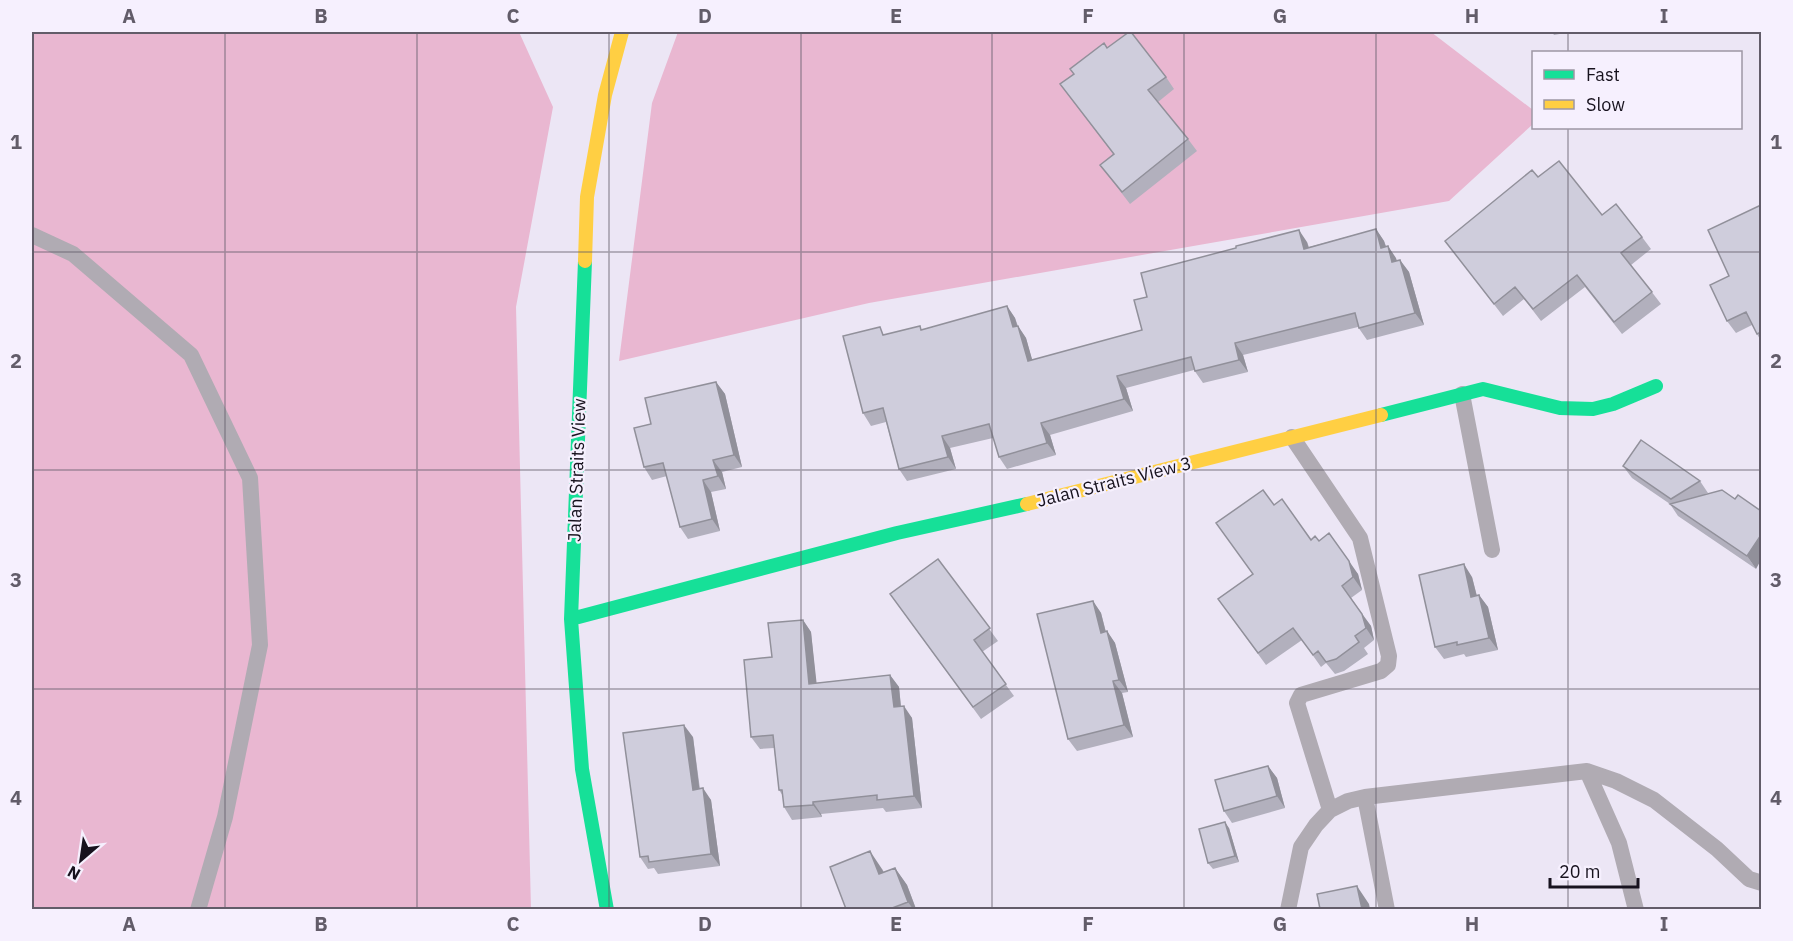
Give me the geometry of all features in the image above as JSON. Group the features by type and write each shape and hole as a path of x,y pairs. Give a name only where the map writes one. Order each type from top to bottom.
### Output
{"street":[{"name":"Jalan Straits View","path":"607,909 582,769 571,619 587,197 604,94 622,32"},
{"name":"Jalan Straits View 3","path":"571,619 897,533 987,514 1483,389 1560,408 1593,409 1613,404 1656,386"}],"lane":[{"path":"32,235 73,254 191,355 250,478 260,645 225,817 198,909"},
{"path":"1462,394 1492,550"},
{"path":"1292,437 1360,538 1389,656 1388,665 1381,671 1301,695 1297,703 1330,810"},
{"path":"1288,909 1301,847 1330,810 1348,801 1365,797 1587,771 1616,781 1654,800 1717,849 1749,879 1761,882"},
{"path":"1587,771 1619,843 1636,909"},
{"path":"1365,797 1387,909"}],"shaded area":[{"path":"32,32 519,32 553,107 516,307 531,909 32,909"},
{"path":"678,32 1431,32 1532,109 1532,125 1449,201 869,303 619,361 652,103"}],"building":[{"path":"1129,32 1166,77 1148,90 1188,139 1122,192 1100,165 1114,154 1060,84 1074,74 1070,69 1104,43 1107,48"},
{"path":"1559,161 1602,215 1616,204 1642,237 1621,253 1652,292 1614,322 1577,275 1533,309 1515,287 1494,304 1445,241 1532,170 1538,177"},
{"path":"1761,205 1761,332 1757,334 1746,312 1727,321 1710,285 1729,276 1708,230"},
{"path":"1376,229 1381,248 1388,246 1392,262 1400,260 1415,313 1359,328 1355,313 1235,343 1239,360 1195,371 1191,357 1117,376 1124,399 1041,423 1047,443 999,457 989,424 942,436 948,457 899,469 883,408 863,413 843,336 880,327 883,335 920,326 921,330 1007,306 1013,327 1018,326 1028,361 1142,330 1134,300 1147,297 1141,273 1299,230 1304,249"},
{"path":"716,382 734,455 713,460 718,476 703,480 712,519 680,527 663,463 644,467 634,428 651,424 645,398"},
{"path":"1641,440 1700,481 1671,499 1623,466"},
{"path":"1263,490 1274,505 1282,499 1311,540 1315,536 1319,541 1329,533 1349,561 1353,577 1342,586 1362,614 1366,628 1355,636 1359,642 1336,659 1326,662 1318,651 1313,655 1293,628 1258,653 1218,599 1253,574 1216,523"},
{"path":"1722,490 1735,499 1738,495 1761,511 1761,535 1747,556 1670,504"},
{"path":"938,559 990,628 974,640 1006,684 973,707 890,594"},
{"path":"1464,564 1471,597 1479,595 1489,638 1435,647 1419,575"},
{"path":"1093,601 1101,633 1107,631 1119,680 1113,681 1124,725 1068,739 1037,614"},
{"path":"803,620 809,684 890,675 894,707 904,706 914,796 877,800 877,795 784,807 782,790 779,790 773,735 751,737 744,660 772,657 768,623"},
{"path":"684,725 693,790 703,788 711,854 649,862 648,856 640,857 623,733"},
{"path":"1268,766 1277,796 1224,811 1215,780"},
{"path":"1225,822 1235,856 1208,863 1199,829"},
{"path":"870,851 879,874 895,868 908,902 893,909 846,909 830,867"},
{"path":"1357,886 1362,909 1320,909 1317,894"}],"traffic: fast":[{"path":"585,261 571,619 582,769 607,910"},
{"path":"1381,415 1483,389 1560,408 1593,409 1613,404 1656,386"},
{"path":"571,619 897,533 1027,504"}],"traffic: slow":[{"path":"585,261 587,197 605,95 622,32"},
{"path":"1027,504 1381,415"}]}
